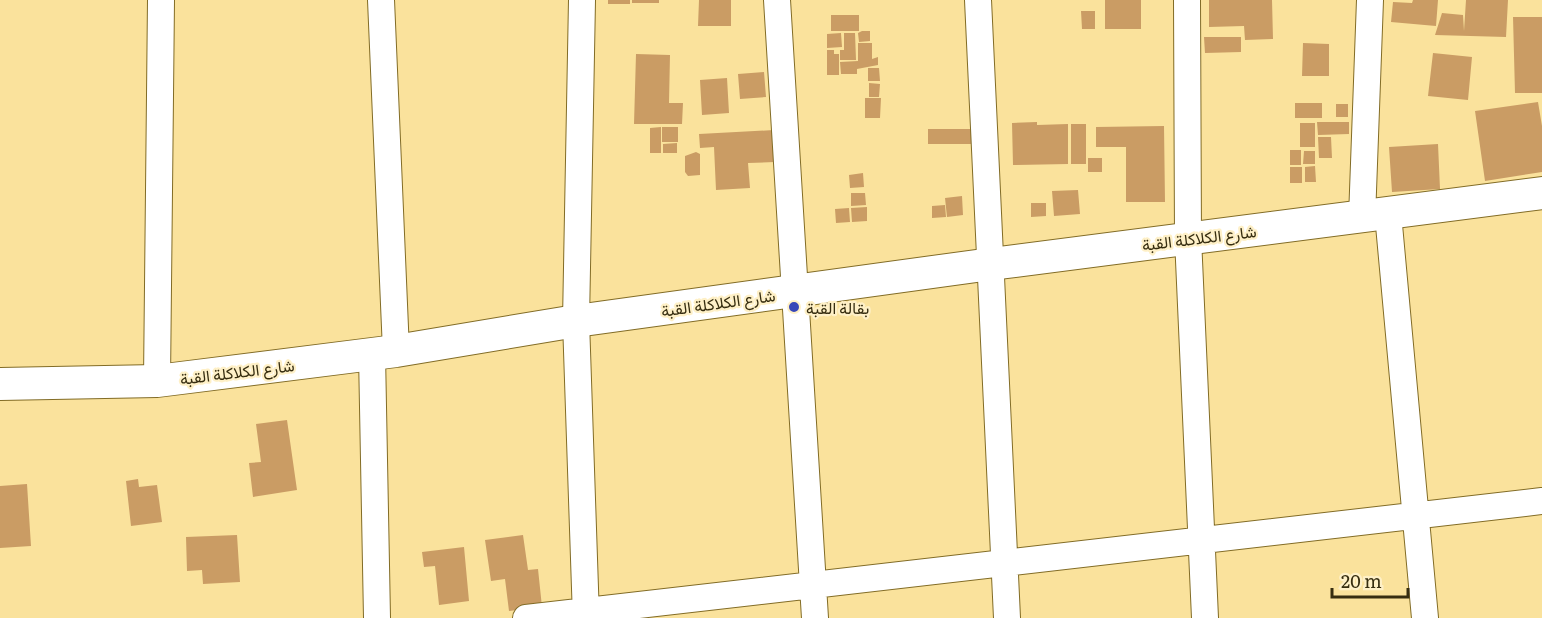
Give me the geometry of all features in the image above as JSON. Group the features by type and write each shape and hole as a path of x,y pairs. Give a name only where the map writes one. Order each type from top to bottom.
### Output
{"street":[{"path":"157,381 161,0"},
{"path":"377,618 384,352 381,0"},
{"path":"582,0 576,321 586,614"},
{"path":"777,0 815,618"},
{"path":"978,0 1007,618"},
{"path":"1187,0 1188,238 1205,618"},
{"path":"1370,0 1375,216 1416,517 1425,618"},
{"name":"شارع الكلاكلة القبة","path":"0,384 157,381 384,352 576,321 991,264 1542,193"},
{"path":"526,618 586,614 814,585 1542,501"}],"building":[{"path":"608,0 630,0 630,4 608,4"},
{"path":"632,0 659,0 659,3 632,3"},
{"path":"699,0 731,0 731,26 698,26"},
{"path":"1105,0 1141,0 1141,29 1105,29"},
{"path":"1209,0 1272,0 1273,39 1245,40 1244,26 1209,27"},
{"path":"1413,0 1438,0 1436,26 1391,22 1393,2 1412,3"},
{"path":"1466,0 1508,0 1506,37 1435,35 1442,13 1463,15 1464,31"},
{"path":"1081,11 1095,11 1095,29 1082,29"},
{"path":"831,15 859,15 859,31 831,31"},
{"path":"1513,17 1542,17 1542,93 1515,93"},
{"path":"870,31 870,41 859,42 858,33"},
{"path":"841,33 842,47 827,48 827,34"},
{"path":"844,33 855,33 856,60 840,60 840,50 844,50"},
{"path":"1204,37 1241,37 1241,52 1205,53"},
{"path":"858,43 872,43 872,59 878,57 878,65 857,69 857,74 841,74 840,62 858,61"},
{"path":"1303,43 1329,44 1329,76 1302,76"},
{"path":"827,50 834,50 834,54 839,54 839,75 827,75"},
{"path":"1433,53 1472,57 1468,100 1428,96"},
{"path":"636,54 670,55 669,103 683,103 682,124 634,124"},
{"path":"868,68 879,68 880,81 868,81"},
{"path":"764,72 766,97 740,99 738,74"},
{"path":"727,78 729,113 702,115 700,80"},
{"path":"869,83 880,84 879,97 869,97"},
{"path":"865,98 881,98 880,118 865,118"},
{"path":"1538,102 1542,126 1542,172 1485,181 1475,111"},
{"path":"1295,103 1322,103 1322,118 1295,118"},
{"path":"1336,104 1348,104 1348,117 1336,117"},
{"path":"1037,122 1037,125 1068,124 1068,164 1013,165 1012,123"},
{"path":"1317,122 1349,122 1349,134 1318,135"},
{"path":"1300,123 1315,123 1315,147 1300,147"},
{"path":"1071,124 1086,124 1086,164 1071,164"},
{"path":"1164,126 1165,202 1126,202 1126,147 1096,147 1096,127"},
{"path":"661,127 661,153 650,153 650,128"},
{"path":"662,127 678,127 678,142 662,142"},
{"path":"928,129 972,129 972,144 928,144"},
{"path":"774,130 775,162 748,163 750,188 716,190 714,147 700,148 699,134"},
{"path":"1318,137 1331,137 1332,158 1319,158"},
{"path":"677,143 677,153 663,153 663,144"},
{"path":"1438,144 1440,189 1392,192 1389,147"},
{"path":"1290,150 1301,150 1301,165 1290,165"},
{"path":"1304,151 1315,151 1315,164 1303,164"},
{"path":"696,152 700,154 700,175 688,176 685,172 685,156"},
{"path":"1088,158 1102,158 1102,172 1088,172"},
{"path":"1315,166 1316,182 1305,182 1305,167"},
{"path":"1290,167 1302,167 1302,183 1290,183"},
{"path":"863,173 864,187 850,188 849,175"},
{"path":"1078,190 1080,214 1054,216 1052,191"},
{"path":"851,193 865,193 866,205 851,206"},
{"path":"962,196 963,215 947,217 945,198"},
{"path":"1031,203 1046,203 1046,216 1031,217"},
{"path":"945,205 946,217 932,218 932,206"},
{"path":"867,207 867,221 852,222 851,208"},
{"path":"849,208 850,222 836,223 835,209"},
{"path":"287,420 297,490 253,497 249,463 261,462 256,424"},
{"path":"138,479 139,487 157,485 162,522 131,526 126,481"},
{"path":"27,484 31,546 0,548 0,486"},
{"path":"237,535 240,582 203,584 202,570 187,571 186,537"},
{"path":"523,535 528,570 538,569 542,607 509,611 505,579 491,581 485,540"},
{"path":"464,547 469,601 439,605 435,566 424,567 422,552"}],"place":[{"name":"بقالة القبة","path":"794,307"}]}
